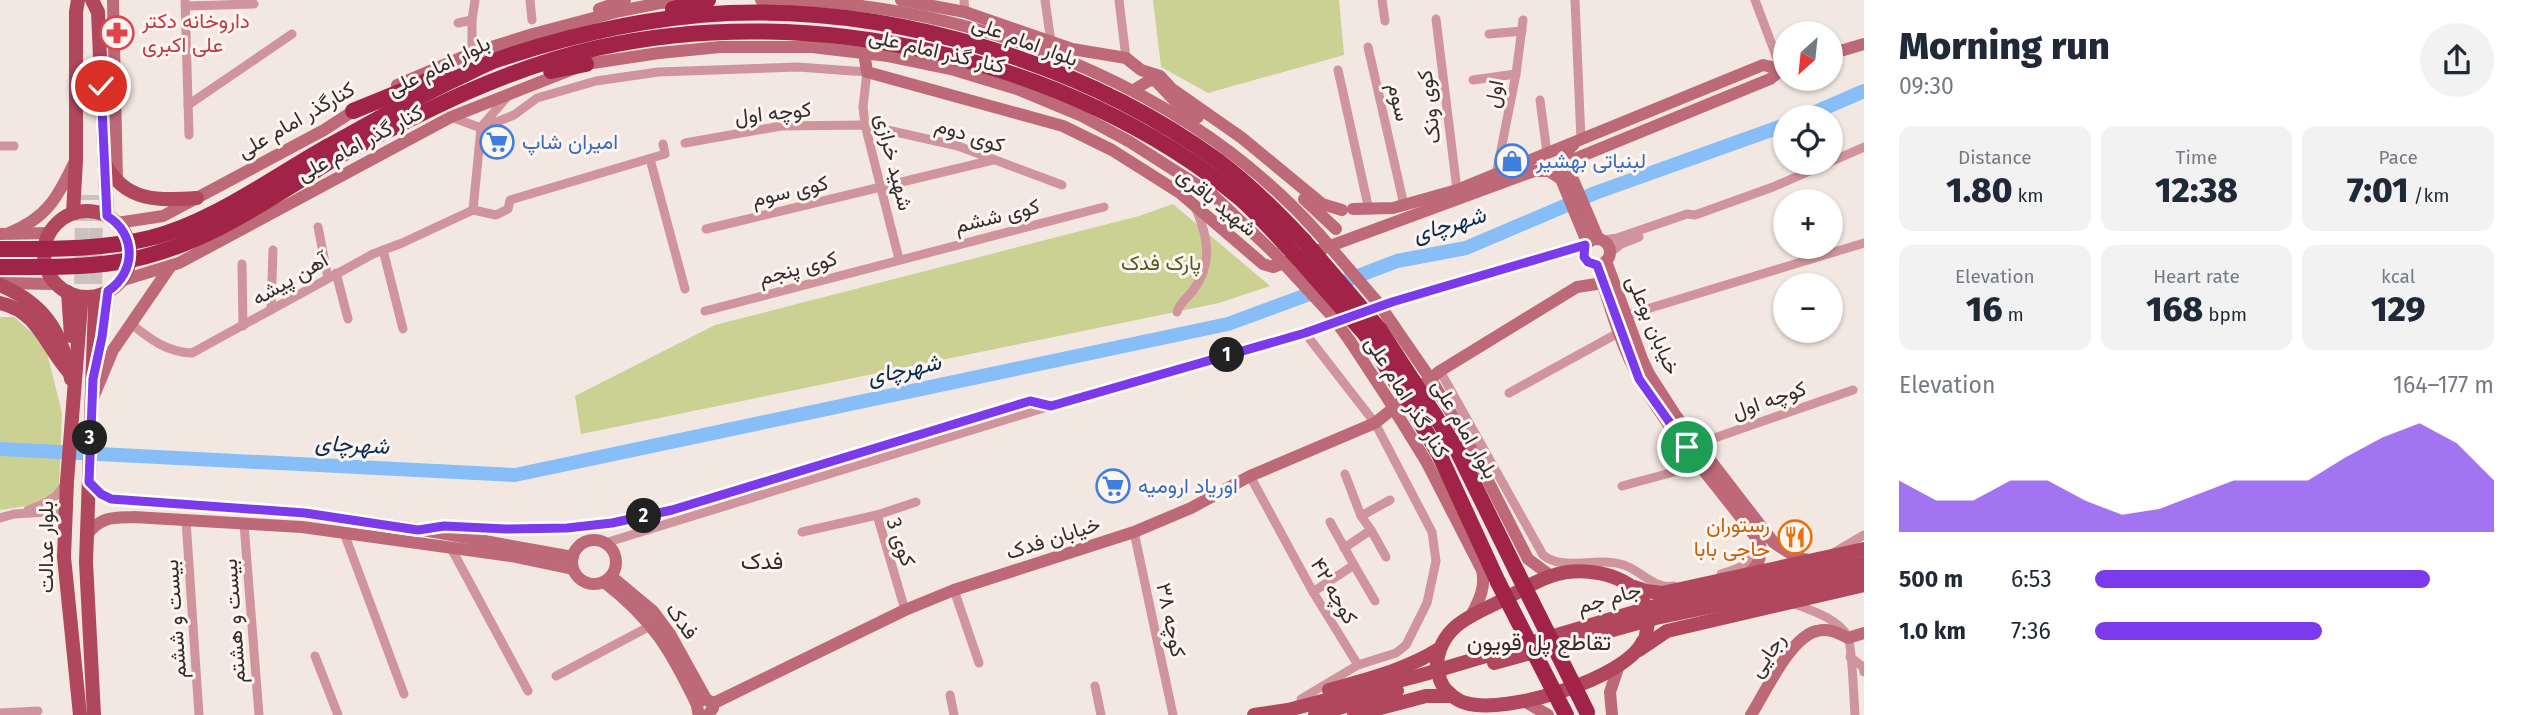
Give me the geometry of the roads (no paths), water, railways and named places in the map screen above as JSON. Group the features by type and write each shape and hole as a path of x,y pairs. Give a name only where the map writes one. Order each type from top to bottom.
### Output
{"highway":[{"path":"594,30 629,17 708,0"},
{"name":"بلوار امام علی","path":"0,267 64,268 121,262 191,241 248,212 331,153 439,87 497,60 594,30 688,16 758,13 838,17 894,24 957,39 1029,61 1088,87 1181,137 1217,161 1312,238 1411,392 1456,448 1588,713"},
{"name":"بلوار امام علی","path":"0,249 67,249 117,244 151,237 195,221 331,153 513,72 597,48 633,41 697,32 771,29 853,35 953,55 1023,76 1085,102 1173,150 1241,200 1280,245 1373,333"},
{"path":"353,111 450,71 497,60"},
{"path":"441,102 492,90 557,69 586,65"},
{"name":"بلوار امام علی","path":"1411,392 1498,582 1566,715"}],"main road":[{"path":"62,288 84,297 108,291 120,281 130,258 125,233 89,195 76,158 78,0"},
{"path":"78,0 89,195"},
{"path":"89,195 91,0"},
{"path":"91,0 98,12 103,159 89,195 50,233 44,260 49,273 82,308 93,379"},
{"path":"103,159 117,181 130,192 145,197 172,200 197,198"},
{"path":"73,213 94,211 112,219"},
{"path":"0,284 28,299 45,315 56,330 72,376"},
{"path":"93,379 108,291"},
{"path":"82,308 72,307 78,301 93,300 102,309 104,318"},
{"path":"0,303 21,311 33,320 55,356 72,376"},
{"path":"72,376 82,308"},
{"name":"بلوار عدالت","path":"72,376 74,396 64,557 80,715"},
{"name":"بلوار عدالت","path":"93,379 88,619 94,715"},
{"path":"1864,549 1662,593 1638,591 1612,575 1590,572 1551,576 1456,625 1438,656 1440,680 1448,692 1464,703 1474,705 1524,701 1586,682 1619,665 1667,631 1864,585"},
{"name":"جام جم","path":"1254,715 1289,710 1425,674 1655,606 1864,562"},
{"name":"جام جم","path":"1315,715 1656,618 1864,575"},
{"path":"1638,591 1649,616 1646,635 1639,650"},
{"path":"1289,710 1301,699 1438,656"},
{"path":"1354,715 1448,692"}],"street":[{"path":"113,0 117,181"},
{"path":"472,53 475,0"},
{"path":"530,0 531,20"},
{"path":"566,25 604,4 625,0"},
{"name":"کنارگذر امام علی","path":"112,219 163,216 324,130 390,88 472,53 566,25 660,3 699,0"},
{"path":"761,0 823,1 887,10 960,25 1034,48 1091,71 1139,92 1226,149 1297,209 1312,238"},
{"path":"868,0 887,10"},
{"path":"1045,0 1051,42"},
{"path":"1119,0 1126,58 1139,92"},
{"path":"1382,0 1385,21"},
{"path":"1574,0 1578,141 1567,151 1561,163 1593,241"},
{"path":"1755,0 1773,44"},
{"path":"887,10 907,1 964,6 1051,42 1126,58 1141,70 1160,76 1172,89 1251,145 1322,204 1347,209 1369,210 1404,205 1457,190 1763,65 1773,66"},
{"path":"189,135 186,3 254,4"},
{"name":"کوی ونک","path":"1436,19 1457,190"},
{"path":"458,23 472,20"},
{"name":"اول","path":"1496,175 1516,74 1523,20"},
{"path":"1489,34 1522,31"},
{"path":"188,104 292,34"},
{"path":"1843,50 1864,44"},
{"name":"کنار گذر امام علی","path":"120,281 175,265 451,117 586,65 659,53 720,47 812,47 864,52 951,69 1017,89 1082,116 1130,142 1213,195 1280,245"},
{"name":"سوم","path":"1368,47 1404,205"},
{"path":"451,117 481,128 514,115 537,98 596,81 645,74 798,67 867,72 864,52"},
{"path":"1338,70 1369,210"},
{"name":"شهید خرازی","path":"867,72 863,107 865,125 900,259"},
{"name":"شهید باقری","path":"867,72 1063,126 1112,150 1180,193 1263,264 1273,267 1534,171 1565,174"},
{"path":"1474,80 1516,74"},
{"path":"1565,174 1572,160 1580,155 1773,76"},
{"path":"1139,92 1150,80 1156,82 1181,106 1223,133 1273,172 1343,235 1353,236 1360,230 1362,222 1359,214 1347,209"},
{"path":"473,210 481,128 510,94"},
{"path":"1540,100 1547,153"},
{"name":"کوچه اول","path":"685,143 781,126 865,125"},
{"name":"کوی دوم","path":"865,125 957,146 1062,185"},
{"path":"663,144 665,154 650,159 685,289"},
{"path":"0,146 15,146"},
{"path":"1843,156 1864,146"},
{"path":"5,233 27,226 48,210 64,187 76,158"},
{"name":"آهن پیشه","path":"130,323 155,343 180,353 192,354 332,276 473,210 496,215 508,209 510,200 650,159"},
{"name":"کوی سوم","path":"706,229 993,160"},
{"path":"573,563 582,544 590,541 605,543 1051,406 1305,333 1392,302 1593,241 1617,238 1687,215 1695,215 1800,175"},
{"path":"1177,312 1193,291 1206,264 1207,244 1194,204"},
{"name":"کوی ششم","path":"900,259 1104,207"},
{"path":"1336,229 1335,216 1347,209"},
{"path":"1593,241 1584,257 1588,262 1602,261 1621,244 1691,219 1695,215"},
{"path":"92,405 108,359 130,323 175,265 162,241 163,216"},
{"path":"318,228 348,319"},
{"path":"5,233 50,233"},
{"path":"1593,241 1608,244 1602,261"},
{"path":"1624,316 1864,243"},
{"path":"271,310 273,250"},
{"path":"383,250 403,329"},
{"name":"کوی پنجم","path":"705,311 900,259"},
{"name":"خیابان بوعلی","path":"1602,261 1603,283 1639,379 1762,540"},
{"name":"خیابان بوعلی","path":"1602,261 1649,374 1692,446 1700,465 1762,540"},
{"name":"خیابان فدک","path":"702,709 905,610 954,590 1134,533 1191,508 1250,476 1376,423 1440,371 1577,287 1602,261"},
{"path":"243,264 243,326"},
{"name":"خیابان فدک","path":"1577,287 1603,283"},
{"path":"0,284 62,288"},
{"path":"1509,393 1620,332"},
{"path":"1301,699 1358,665 1396,653 1406,645 1427,603 1436,561 1433,532 1376,423 1305,333"},
{"name":"کنار گذر امام علی","path":"1373,333 1411,392 1466,438 1528,559 1551,576"},
{"path":"1440,371 1543,555 1553,562 1561,564 1595,560 1626,565 1659,585 1668,587 1744,567 1762,540"},
{"name":"کوچه اول","path":"1692,446 1853,390"},
{"name":"کنار گذر امام علی","path":"1411,392 1426,461 1482,570 1485,582 1471,616"},
{"path":"418,530 444,526 567,528 612,523 672,510 1030,401 1051,406"},
{"path":"1622,486 1700,465"},
{"path":"1345,474 1362,516 1387,557"},
{"name":"کوچه ۴۲","path":"1250,476 1313,592 1358,665"},
{"path":"0,518 39,506 59,494 67,481"},
{"path":"89,482 101,494 111,499 305,513 418,530 573,563 583,581 589,583 608,579 616,562 615,555 605,543"},
{"path":"1362,516 1390,500"},
{"path":"877,515 916,502"},
{"path":"244,509 244,524"},
{"path":"14,514 66,511"},
{"name":"کوی 3","path":"802,533 877,515 905,610"},
{"path":"88,533 96,524 107,518 186,520 344,533 573,563"},
{"name":"بیست و ششم","path":"186,520 199,715"},
{"path":"1330,522 1375,601"},
{"name":"بیست و هشتم","path":"244,524 259,715"},
{"path":"1344,548 1371,530"},
{"path":"344,533 404,694"},
{"name":"کوچه ۳۸","path":"1134,533 1174,715"},
{"path":"1829,556 1864,535"},
{"path":"1762,540 1809,560"},
{"path":"1742,577 1752,572 1758,564 1762,554 1762,540"},
{"path":"451,548 527,691"},
{"path":"1313,592 1354,565"},
{"name":"فدک","path":"608,579 652,625 702,709"},
{"name":"فدک","path":"608,579 653,611 675,643 702,709"},
{"path":"954,590 979,663"},
{"path":"1791,603 1834,622 1848,638 1855,715"},
{"path":"556,676 652,625"},
{"name":"رجایی","path":"1757,712 1801,639 1818,630 1830,630 1848,638 1864,633"},
{"path":"315,656 338,715"},
{"path":"1850,657 1863,667 1864,672"},
{"path":"1612,715 1610,692 1619,665"},
{"path":"1095,686 1101,715"},
{"path":"950,695 954,715"},
{"path":"1524,701 1548,715"},
{"path":"0,713 38,711"}],"waterway":[{"name":"شهرچای","path":"1832,105 1864,91"},
{"name":"شهرچای","path":"1345,281 1397,261 1466,248 1595,193 1773,129"},
{"name":"شهرچای","path":"0,449 515,475 1228,324 1323,289"}],"tunnel":[{"path":"81,305 82,195"},
{"path":"95,305 96,195"}],"place":[{"name":"داروخانه دکتر علی اکبری","path":"117,33"},
{"name":"امیران شاپ","path":"497,142"},
{"name":"لبنیاتی بهشیر","path":"1512,161"},
{"name":"اوریاد ارومیه","path":"1113,486"},
{"name":"رستوران حاجی بابا","path":"1795,537"}],"district":[{"name":"فدک","path":"762,561"},
{"name":"تقاطع پل قویون","path":"1539,642"}],"park label":[{"name":"پارک فدک","path":"1161,263"}]}
